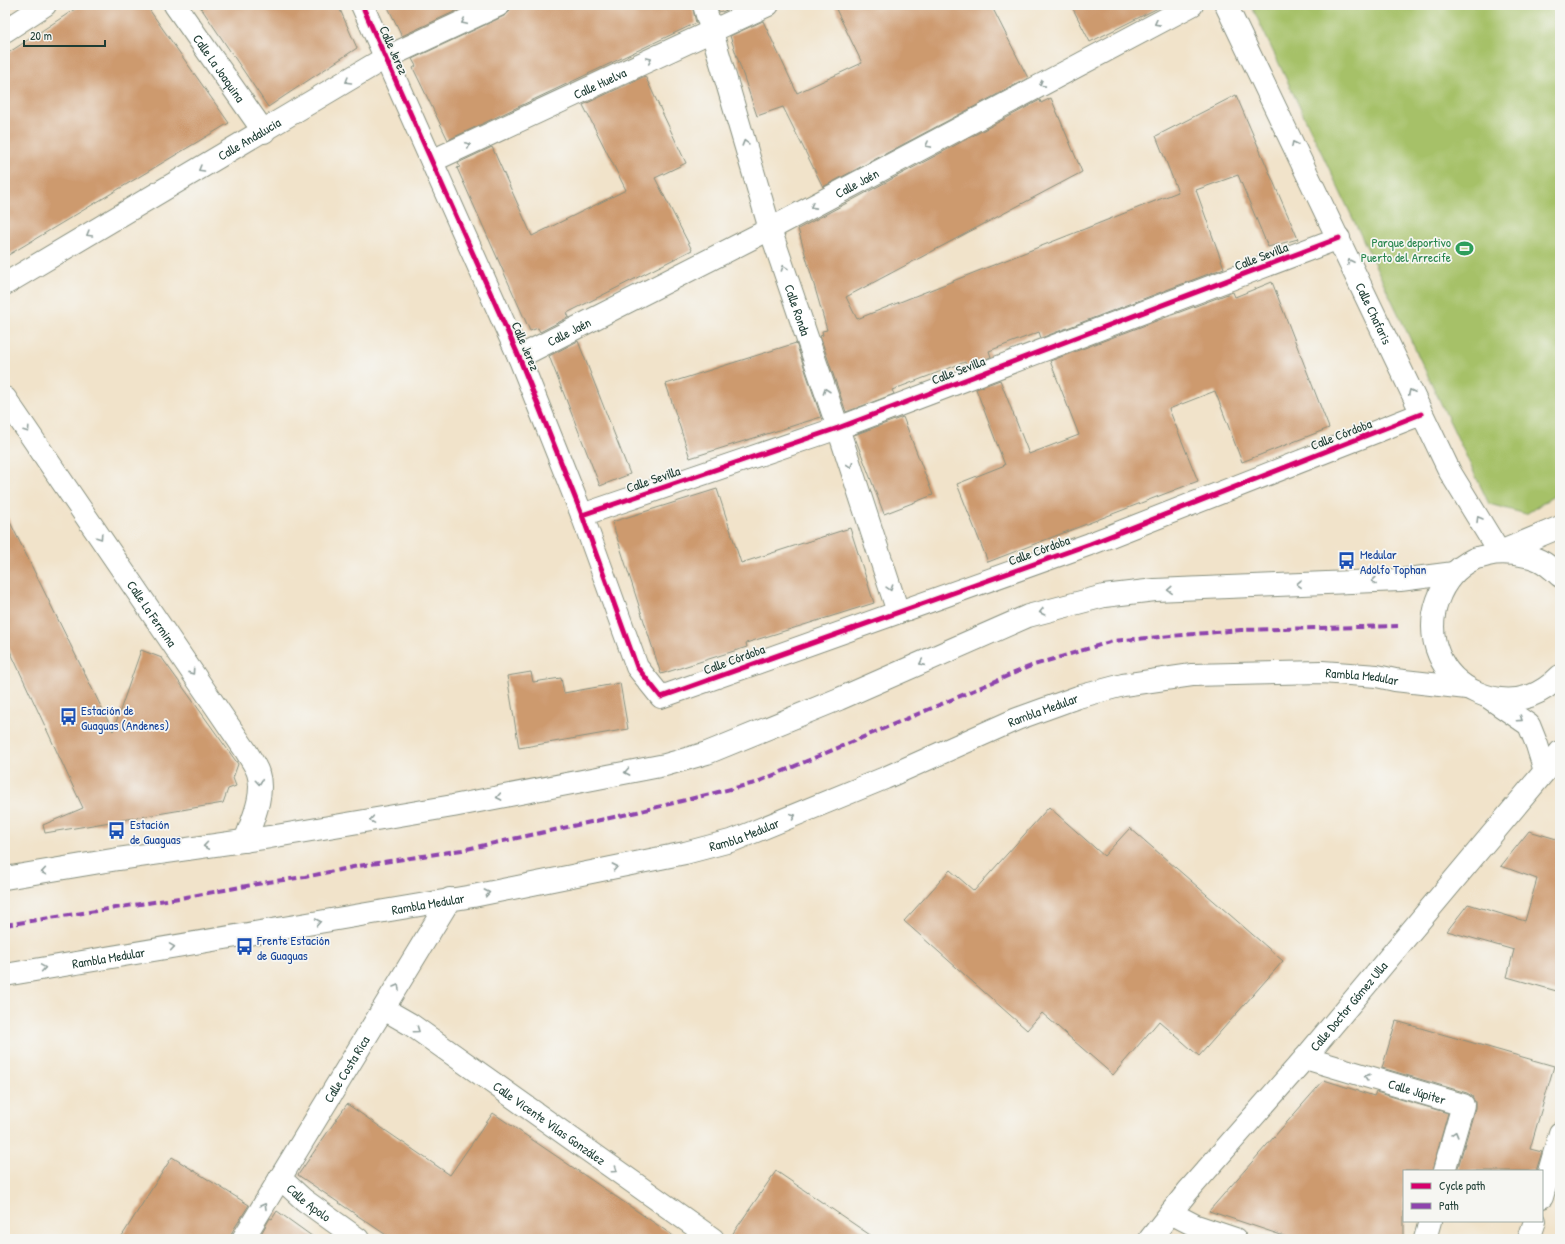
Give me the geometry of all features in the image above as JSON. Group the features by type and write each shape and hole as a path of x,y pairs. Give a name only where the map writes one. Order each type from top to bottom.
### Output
{"street":[{"path":"5,31 45,5"},
{"name":"Calle La Joaquina","path":"175,5 264,132"},
{"name":"Calle Jerez","path":"362,5 519,357 582,515 637,667 661,697"},
{"name":"Calle Andalucia","path":"5,284 264,132 385,58 499,5"},
{"name":"Calle Ronda","path":"704,5 770,229 838,428 898,612"},
{"name":"Calle Huelva","path":"432,161 768,5"},
{"name":"Calle Jaén","path":"519,357 770,229 1192,5"},
{"name":"Calle Chafaris","path":"1226,5 1339,238 1421,414 1450,472 1499,552"},
{"name":"Calle Sevilla","path":"582,515 838,428 1339,238"},
{"name":"Calle La Fermina","path":"5,398 246,751 258,774 260,792 255,813 245,841"},
{"name":"Calle Córdoba","path":"661,697 1090,544 1421,414"},
{"path":"1545,771 1529,725 1488,697 1466,688 1450,674 1439,655 1433,632 1434,611 1441,591 1454,573 1474,559 1499,552 1560,527"},
{"path":"1499,552 1532,556 1548,565 1560,576"},
{"path":"5,878 118,859 245,841 453,806 665,765 707,752 839,699 1028,616 1104,596 1155,590 1400,580 1454,573"},
{"name":"Rambla Medular","path":"5,976 450,899 678,854 734,840 886,778 1017,719 1078,697 1123,685 1192,675 1322,672 1377,676 1395,680 1466,688"},
{"path":"1488,697 1509,699 1529,696 1549,686 1560,676"},
{"name":"Calle Doctor Gómez Ulla","path":"1150,1239 1188,1192 1304,1058 1560,752"},
{"name":"Calle Costa Rica","path":"243,1239 450,899"},
{"name":"Calle Vicente Vilas González","path":"384,1009 410,1024 713,1239"},
{"name":"Calle Júpiter","path":"1304,1058 1463,1105 1444,1170"},
{"path":"1550,1186 1560,1133"},
{"name":"Calle Apolo","path":"280,1178 304,1200 358,1239"},
{"path":"1171,1213 1196,1226 1235,1239"},
{"path":"1425,1239 1430,1222"},
{"path":"1529,1239 1535,1222"}],"green space":[{"name":"Parque deportivo Puerto del Arrecife","path":"1251,5 1560,5 1560,492 1526,514 1489,504"}],"building":[{"path":"81,5 146,5 229,123 5,257 5,55"},
{"path":"199,5 338,5 357,48 268,107"},
{"path":"387,5 469,5 402,36"},
{"path":"511,5 692,5 696,23 448,140 413,68 416,66 412,59 504,16 509,12"},
{"path":"717,5 738,5 719,12"},
{"path":"834,5 991,5 1028,78 823,187 783,107 757,116 730,36 763,21 797,93 862,63"},
{"path":"1071,5 1164,5 1090,42"},
{"path":"645,76 686,163 655,178 692,250 567,313 569,317 540,332 538,328 530,331 457,168 460,167 458,163 492,147 532,236 626,190 583,105"},
{"path":"1236,95 1298,239 1268,247 1238,175 1196,190 1224,268 1041,338 1039,332 989,351 991,357 967,366 965,362 892,390 894,394 846,412 820,336 823,335 822,331 827,330 798,229 1040,100 1041,103 1051,98 1082,172 846,297 857,319 1178,192 1156,136"},
{"path":"1272,282 1329,428 1242,462 1215,391 1169,409 1198,481 988,562 957,484 1005,465 976,389 1000,380 1029,454 1079,435 1050,361 1233,292 1235,297"},
{"path":"578,341 630,474 600,486 549,356"},
{"path":"796,343 821,417 690,458 666,384"},
{"path":"903,417 933,495 884,514 854,435"},
{"path":"717,489 741,563 850,528 874,603 746,643 747,647 661,674 612,522"},
{"path":"5,512 113,731 141,650 162,658 238,764 233,778 236,786 228,789 223,803 45,833 43,825 83,808 5,640"},
{"path":"531,672 533,682 561,678 564,693 620,683 628,729 519,748 507,676"},
{"path":"1049,807 1104,856 1130,828 1283,961 1199,1056 1159,1021 1113,1075 1042,1013 1027,1030 904,921 950,870 974,891"},
{"path":"1529,831 1560,840 1560,992 1507,977 1514,950 1447,931 1468,904 1525,921 1537,879 1501,866"},
{"path":"1396,1021 1554,1066 1530,1149 1542,1152 1536,1170 1457,1170 1475,1108 1475,1102 1472,1096 1467,1093 1382,1068"},
{"path":"1324,1080 1374,1096 1376,1092 1448,1113 1432,1170 1403,1170 1404,1239 1293,1239 1209,1211"},
{"path":"347,1104 450,1175 493,1113 678,1239 392,1239 298,1175"},
{"path":"172,1157 249,1205 232,1232 231,1239 120,1239"},
{"path":"776,1171 876,1239 729,1239"},
{"path":"277,1211 316,1239 258,1239 270,1218 272,1219"}],"marked path":[{"path":"5,925 192,896 268,882 305,877 358,866 462,850 637,812 755,783 1031,666 1113,641 1241,630 1398,626"}],"cycle path":[{"path":"362,5 519,357 582,515 637,667 661,697 1090,544 1421,414"},
{"path":"582,515 838,428 1339,238"}],"place":[{"name":"Parque deportivo Puerto del Arrecife","path":"1464,249"},
{"name":"Medular Adolfo Tophan","path":"1347,561"},
{"name":"Estación de Guaguas (Andenes)","path":"68,717"},
{"name":"Estación de Guaguas","path":"117,831"},
{"name":"Frente Estación de Guaguas","path":"244,947"}]}
